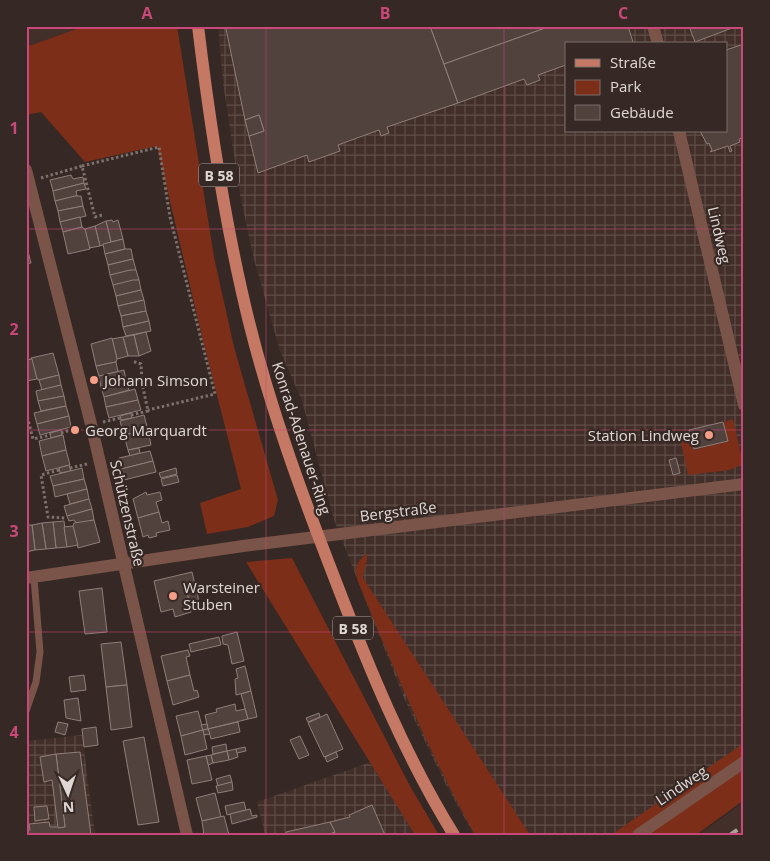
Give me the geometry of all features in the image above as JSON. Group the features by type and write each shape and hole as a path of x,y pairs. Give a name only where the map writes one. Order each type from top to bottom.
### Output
{"main road":[{"name":"Konrad-Adenauer-Ring","path":"198,26 213,140 235,262 250,323 292,463 355,632 414,762 454,835"}],"street":[{"path":"654,26 658,42"},
{"name":"Lindweg","path":"679,132 744,405"},
{"name":"Schützenstraße","path":"28,176 91,424 187,835"},
{"name":"Bergstraße","path":"30,578 243,546 744,484"},
{"name":"Lindweg","path":"638,835 744,762"}],"lane":[{"path":"26,711 36,682 40,652 30,578"}],"path":[{"path":"28,176 82,166 159,147 170,217 215,394 131,415"},
{"path":"82,166 95,217 102,215"},
{"path":"132,361 141,364 142,383 148,410"},
{"path":"26,412 33,439 50,435"},
{"path":"59,470 41,476 48,517 65,518"}],"shaded area":[{"path":"26,26 85,26 26,47"},
{"path":"218,26 744,26 744,799 694,835 474,835 445,783 403,696 334,520 302,401 280,351 254,260 240,195 223,83"},
{"path":"82,735 95,835 26,835 26,741"},
{"path":"371,762 415,835 265,835 257,802"},
{"path":"744,801 744,835 698,835 733,810"}],"green space":[{"path":"85,26 177,26 214,257 234,347 278,500 274,516 248,527 207,534 200,503 241,489 203,341 157,146 85,162 41,112 26,115 26,47"},
{"path":"733,419 743,464 730,470 688,475 679,433 689,430 694,450 728,441 724,422"},
{"path":"367,554 363,578 530,835 475,835 413,711 359,584 356,575 358,563"},
{"path":"292,558 410,786 439,835 415,835 246,562"},
{"path":"744,743 744,800 696,835 611,835"}],"building":[{"path":"228,26 430,26 458,103 387,127 389,133 381,136 379,130 338,145 340,151 309,162 307,155 258,173 249,136 264,131 259,115 245,120 226,29"},
{"path":"430,26 551,26 444,64"},
{"path":"551,26 628,26 633,42 565,42 565,65 538,75 540,80 527,85 524,79 458,103 444,64"},
{"path":"689,26 731,26 732,28 695,42"},
{"path":"744,44 744,137 739,139 740,142 730,146 732,151 730,152 728,146 710,152 712,150 709,143 707,144 701,132 728,132 728,49"},
{"path":"259,115 264,131 249,136 245,120"},
{"path":"71,175 73,179 83,177 84,183 53,191 50,180"},
{"path":"84,183 86,189 76,191 77,196 55,201 53,191"},
{"path":"81,196 83,206 58,211 55,201"},
{"path":"83,206 86,216 60,222 58,211"},
{"path":"80,217 82,227 63,232 60,222"},
{"path":"112,220 113,222 118,220 123,239 111,242 106,221"},
{"path":"106,221 111,242 100,246 95,226"},
{"path":"95,226 100,246 89,248 85,229"},
{"path":"82,227 85,229 90,249 68,254 63,232"},
{"path":"123,239 125,249 105,254 103,244"},
{"path":"26,244 31,263 26,264"},
{"path":"131,249 133,259 108,265 105,254"},
{"path":"133,259 136,270 110,275 108,265"},
{"path":"136,270 139,280 113,285 110,275"},
{"path":"139,280 141,290 116,296 113,285"},
{"path":"141,290 144,300 118,306 116,296"},
{"path":"144,300 146,311 121,316 118,306"},
{"path":"146,311 149,321 123,327 121,316"},
{"path":"149,321 151,331 126,336 123,327"},
{"path":"146,332 151,351 139,356 134,335"},
{"path":"134,335 139,356 128,356 123,337"},
{"path":"123,337 128,356 117,359 112,339"},
{"path":"112,338 116,362 96,366 91,344"},
{"path":"53,353 59,375 37,379 31,358"},
{"path":"32,359 37,379 26,381 26,360"},
{"path":"116,362 118,372 99,376 96,366"},
{"path":"124,370 126,380 101,387 99,376"},
{"path":"59,375 61,385 42,390 39,380"},
{"path":"126,380 129,390 104,397 101,387"},
{"path":"61,385 64,396 38,401 36,391"},
{"path":"135,389 138,400 106,407 104,397"},
{"path":"64,396 66,406 41,411 38,401"},
{"path":"138,400 141,410 109,418 106,407"},
{"path":"66,406 69,416 37,424 34,413"},
{"path":"131,413 132,418 121,420 120,416"},
{"path":"144,415 148,430 124,435 120,421"},
{"path":"69,416 71,427 40,435 37,424"},
{"name":"Station Lindweg","path":"723,422 728,441 694,449 689,430"},
{"path":"61,430 62,435 51,438 50,433"},
{"path":"148,430 151,445 128,450 124,435"},
{"path":"63,435 66,450 42,456 39,441"},
{"path":"139,448 140,453 130,456 128,450"},
{"path":"66,450 70,465 46,471 42,456"},
{"path":"150,451 153,461 121,469 119,458"},
{"path":"676,458 680,473 673,475 669,460"},
{"path":"153,461 156,472 124,480 121,469"},
{"path":"69,465 71,471 60,473 59,468"},
{"path":"82,468 84,479 53,486 50,476"},
{"path":"176,468 177,474 161,478 159,473"},
{"path":"177,475 179,482 163,486 161,479"},
{"path":"84,479 87,489 55,497 53,486"},
{"path":"87,489 89,499 70,504 67,494"},
{"path":"146,492 147,495 160,492 162,500 156,502 159,512 138,518 133,499"},
{"path":"89,499 92,509 67,516 64,506"},
{"path":"92,509 94,520 77,524 74,520 69,521 67,516"},
{"path":"159,512 162,523 168,521 170,530 156,533 157,536 149,538 148,535 143,537 138,518"},
{"path":"94,520 100,542 78,548 74,523"},
{"path":"64,521 67,547 56,548 53,522"},
{"path":"53,522 56,548 46,549 42,523"},
{"path":"42,523 46,549 35,550 32,525"},
{"path":"26,525 32,525 35,550 26,552"},
{"path":"73,526 78,545 67,547 64,527"},
{"name":"Warsteiner Stuben","path":"192,572 195,585 186,587 191,612 175,617 173,609 161,612 154,581"},
{"path":"196,585 199,603 190,605 186,587"},
{"path":"102,588 107,632 85,634 79,591"},
{"path":"237,632 244,661 232,664 228,645 223,644 222,636"},
{"path":"219,637 221,645 191,652 189,644"},
{"path":"121,642 127,685 106,687 101,644"},
{"path":"188,650 190,656 186,657 190,675 167,681 161,656"},
{"path":"245,666 251,691 236,695 235,679 238,678 236,669"},
{"path":"84,675 86,690 71,692 69,677"},
{"path":"190,675 194,691 197,690 199,697 173,705 167,681"},
{"path":"127,685 132,727 111,730 106,687"},
{"path":"251,691 257,717 248,719 241,694"},
{"path":"78,698 81,721 66,718 64,700"},
{"path":"235,704 236,711 245,709 248,719 208,729 205,715 217,712 216,709"},
{"path":"198,711 203,730 181,736 176,716"},
{"path":"319,713 320,717 308,722 306,718"},
{"path":"327,714 343,749 324,757 308,723"},
{"path":"58,722 68,724 65,735 55,732"},
{"path":"238,722 240,732 211,739 208,729"},
{"path":"207,724 208,729 203,730 201,725"},
{"path":"96,727 98,745 84,747 82,729"},
{"path":"208,729 210,734 204,735 203,730"},
{"path":"203,730 207,749 185,755 181,736"},
{"path":"300,736 309,755 299,759 290,740"},
{"path":"144,737 159,822 138,825 123,741"},
{"path":"226,744 227,751 213,754 212,747"},
{"path":"245,747 246,751 237,753 236,749"},
{"path":"236,749 238,757 229,760 227,751"},
{"path":"227,751 229,760 213,763 211,755"},
{"path":"80,752 91,835 26,835 26,831 30,830 29,824 49,822 50,827 65,827 56,754"},
{"path":"336,752 338,757 327,762 325,757"},
{"path":"56,754 65,827 58,828 52,780 44,782 40,757"},
{"path":"211,755 213,763 208,765 206,756"},
{"path":"206,756 212,780 192,784 187,760"},
{"path":"230,775 232,782 218,786 216,779"},
{"path":"232,782 233,790 218,793 216,786"},
{"path":"215,793 221,817 202,821 196,798"},
{"path":"244,802 246,810 227,815 225,806"},
{"path":"372,805 385,835 336,835 330,822 350,817 349,815"},
{"path":"47,806 49,819 35,821 34,807"},
{"path":"250,809 252,816 257,815 257,817 232,824 230,814"},
{"path":"224,816 229,835 204,835 202,821"},
{"path":"330,822 335,832 326,835 287,835 286,832"}],"railway":[{"path":"730,835 744,825"}],"place":[{"name":"Johann Simson","path":"94,380"},
{"name":"Georg Marquardt","path":"75,430"},
{"name":"Station Lindweg","path":"709,435"},
{"name":"Warsteiner Stuben","path":"173,596"}]}
